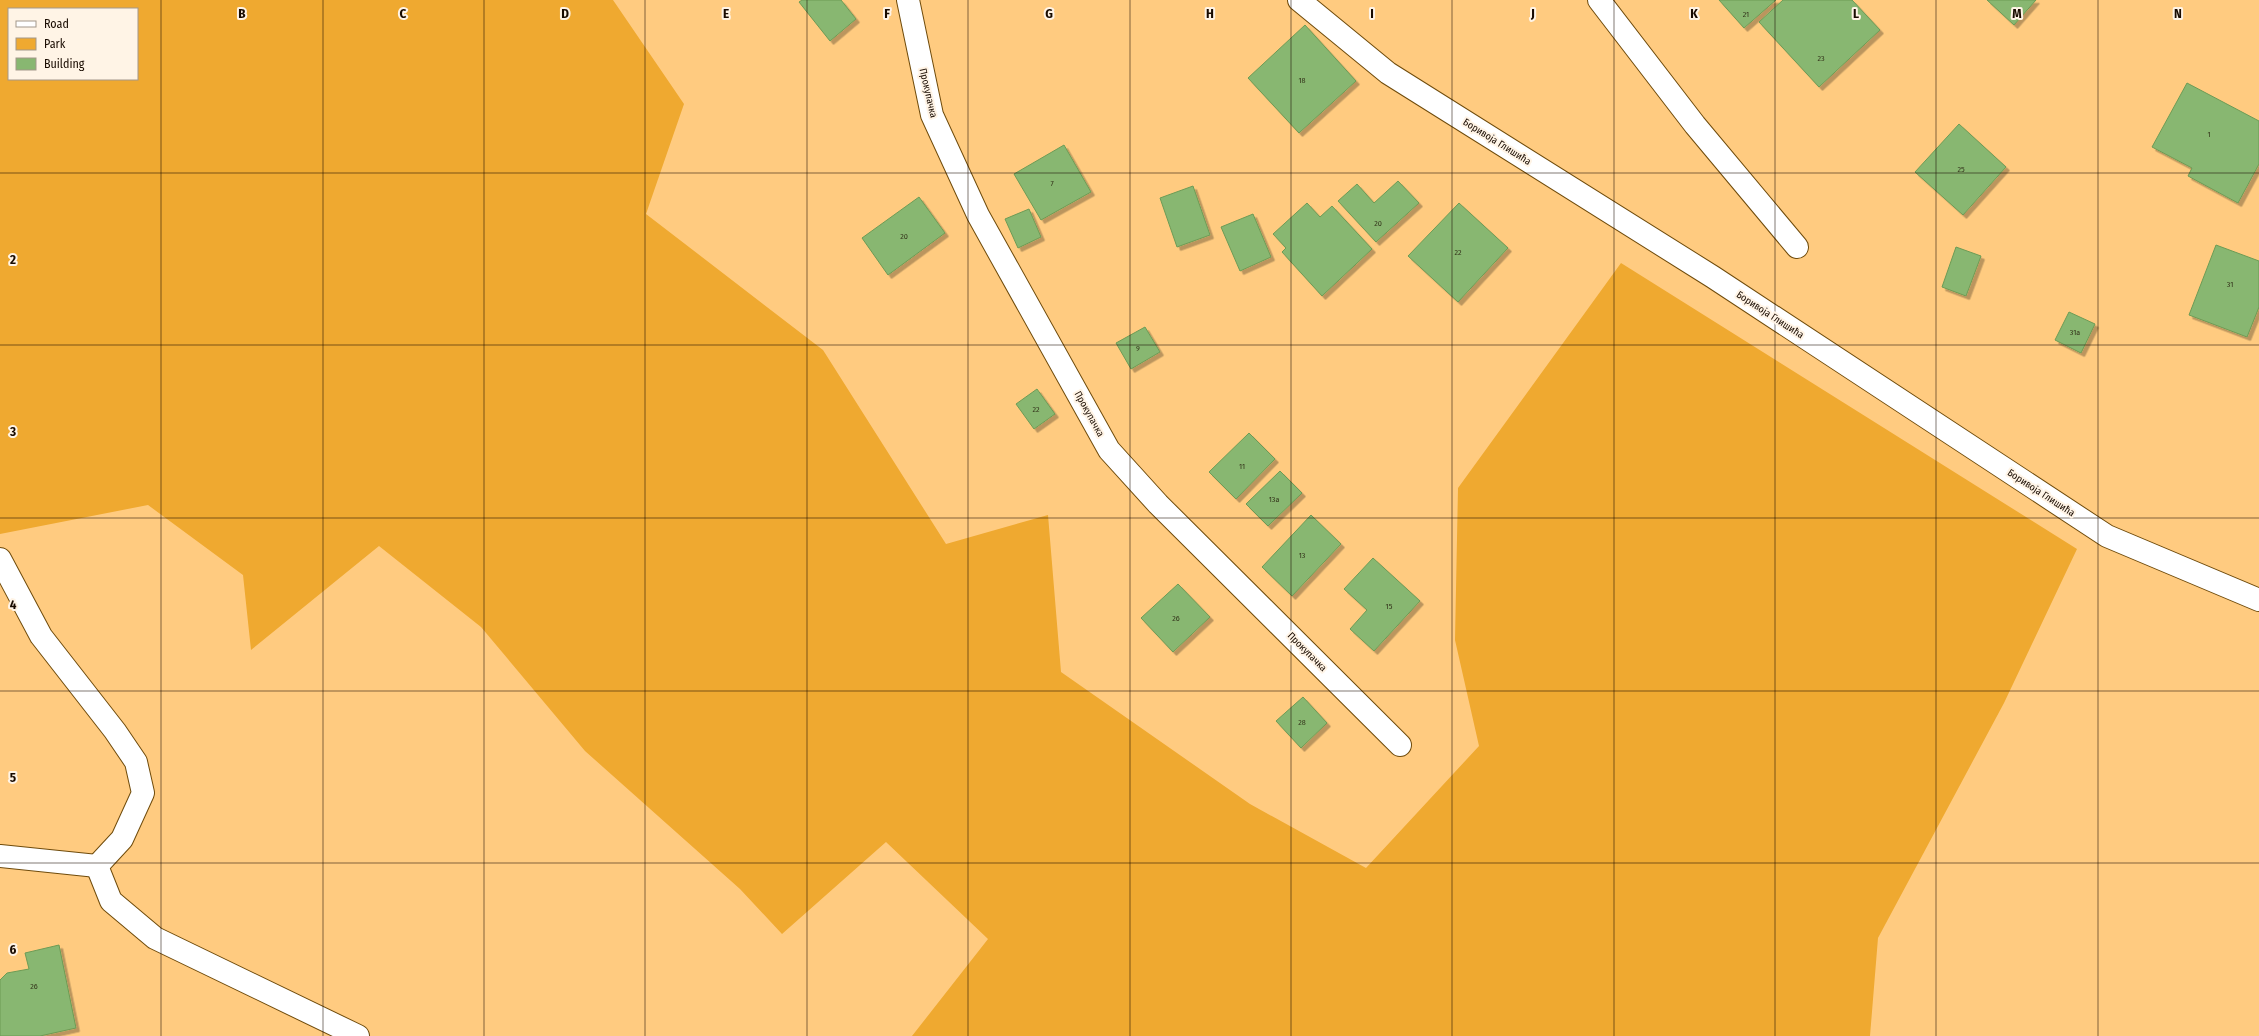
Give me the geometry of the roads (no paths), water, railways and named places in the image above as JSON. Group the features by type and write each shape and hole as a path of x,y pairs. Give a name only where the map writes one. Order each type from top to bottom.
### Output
{"street":[{"name":"Прокупачка","path":"908,0 932,116 978,214 1110,450 1164,510 1400,745"},
{"name":"Боривоја Глишића","path":"1299,0 1388,73 1713,278 2106,536 2259,600"},
{"path":"1599,0 1695,125 1797,247"},
{"path":"0,559 41,636 115,731 136,762 143,793 122,839 97,866"},
{"path":"0,856 97,866"},
{"path":"97,866 111,901 155,938 358,1036"}]}
